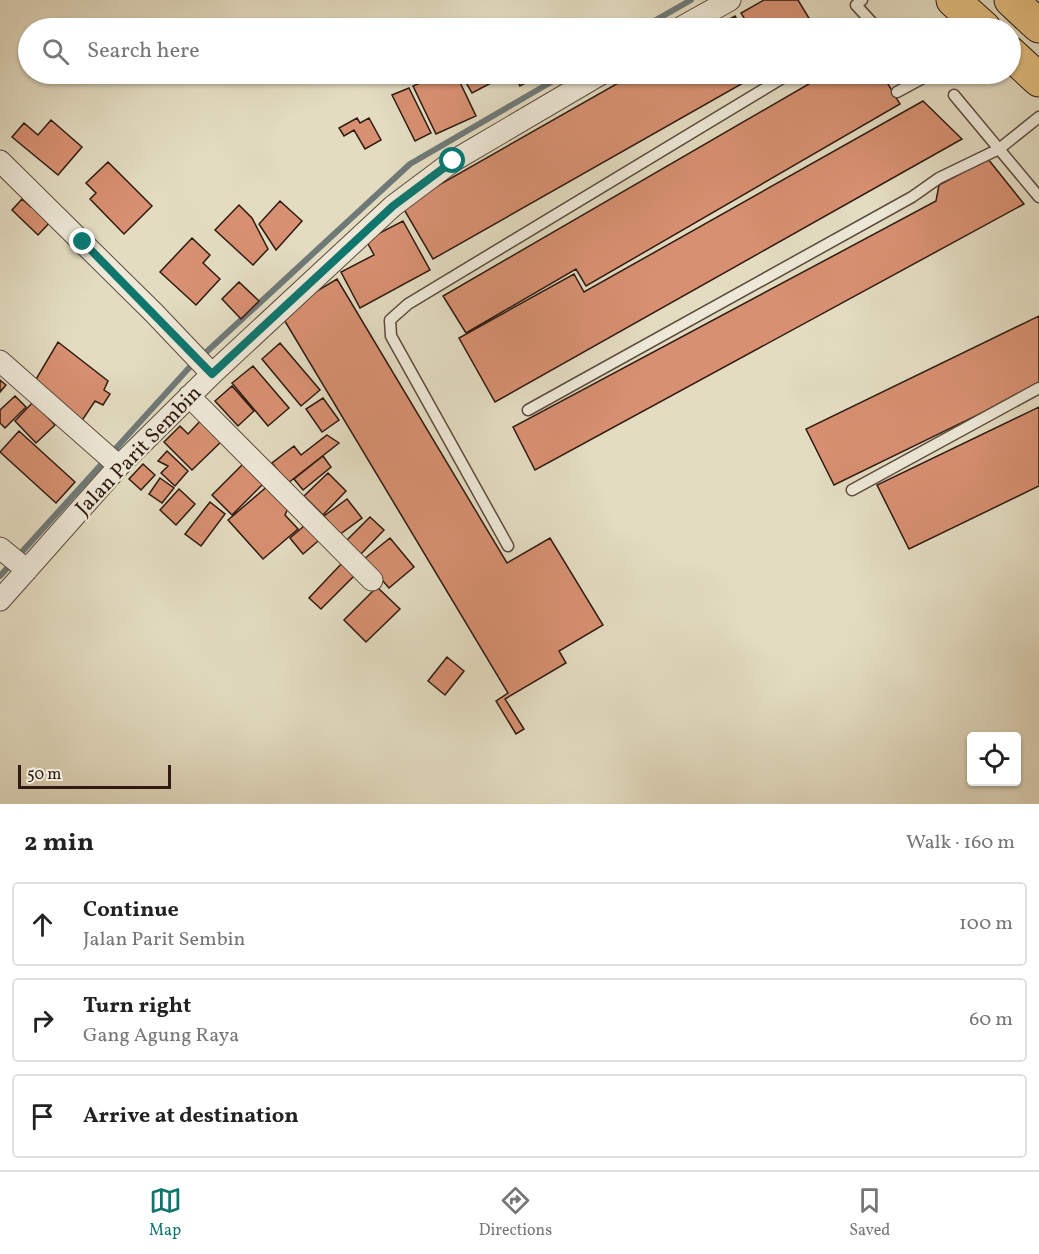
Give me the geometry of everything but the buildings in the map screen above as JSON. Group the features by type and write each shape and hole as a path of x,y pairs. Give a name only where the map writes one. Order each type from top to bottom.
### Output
{"highway":[{"path":"953,0 971,18"},
{"path":"1011,0 1039,26"},
{"path":"1021,63 1039,80"}],"street":[{"path":"698,18 730,0"},
{"name":"Jalan Parit Sembin","path":"0,600 119,466 212,374 393,206 453,161 584,84"},
{"path":"0,161 115,273 212,374"},
{"path":"0,361 119,466"},
{"path":"189,396 372,579"},
{"path":"0,548 27,570"}],"lane":[{"path":"857,2 865,18"},
{"path":"508,546 391,336 390,320 408,304 772,84"},
{"path":"897,92 909,84"},
{"path":"954,95 1039,197"},
{"path":"528,410 912,197 939,178 999,149 1039,117"},
{"path":"852,490 1039,388"}],"waterway":[{"path":"660,18 691,0"},
{"path":"0,576 188,369 410,164 548,84"}],"route":[{"path":"83,242 212,374 393,206 453,161"}]}
